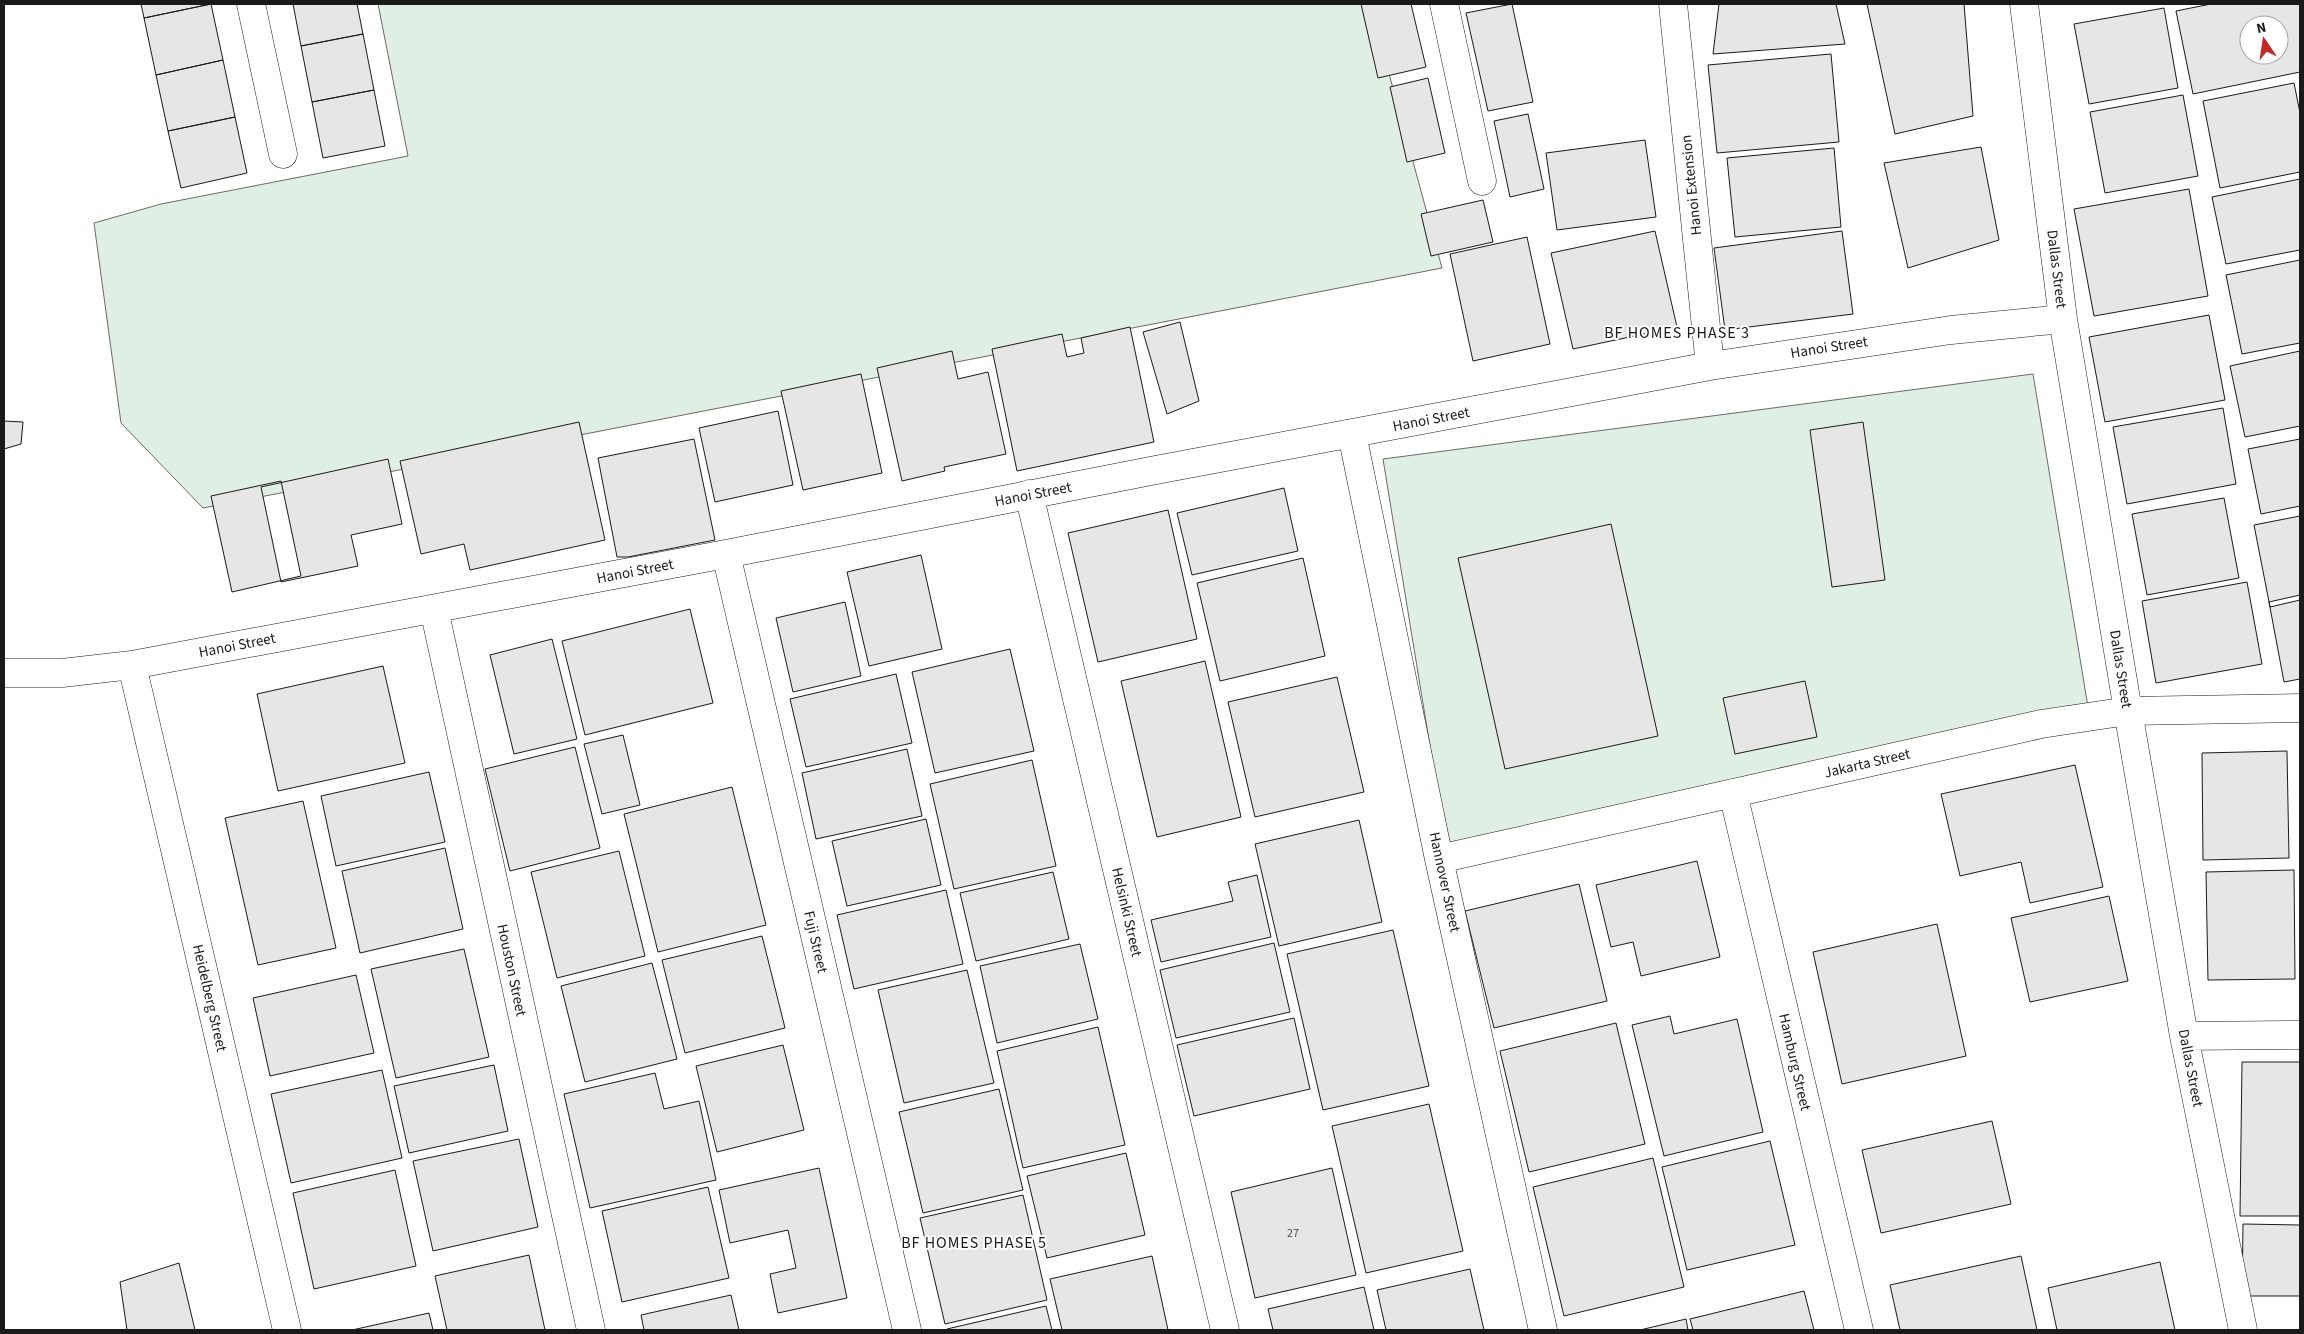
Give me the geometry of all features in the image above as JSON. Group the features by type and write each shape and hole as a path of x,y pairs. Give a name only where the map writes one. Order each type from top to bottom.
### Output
{"street":[{"path":"251,4 283,154"},
{"path":"1444,4 1482,181"},
{"name":"Hanoi Extension","path":"1673,4 1710,366"},
{"name":"Dallas Street","path":"2024,4 2063,319 2184,1036 2242,1330"},
{"name":"Hanoi Street","path":"4,673 62,673 132,665 726,554 1029,494 1710,366 1933,333 2063,319"},
{"name":"Hannover Street","path":"1352,434 1439,859 1543,1330"},
{"name":"Helsinki Street","path":"1029,494 1225,1330"},
{"name":"Fuji Street","path":"726,554 907,1330"},
{"name":"Houston Street","path":"434,609 591,1330"},
{"name":"Heidelberg Street","path":"132,665 287,1330"},
{"name":"Jakarta Street","path":"1439,859 2041,724 2128,711 2300,708"},
{"name":"Hamburg Street","path":"1733,793 1859,1330"},
{"path":"2184,1036 2300,1035"}],"green space":[{"path":"378,4 1370,4 1442,268 203,508 121,423 94,223 161,204 408,156"},
{"path":"2033,374 2088,707 1447,850 1383,459"}],"building":[{"path":"141,4 211,4 144,18"},
{"path":"211,4 223,60 156,75 144,18"},
{"path":"293,4 357,4 363,34 301,46"},
{"path":"1361,4 1411,4 1426,67 1378,78"},
{"path":"1512,4 1533,102 1488,111 1466,13"},
{"path":"1719,4 1836,4 1845,44 1713,54"},
{"path":"1867,4 1964,4 1973,116 1895,134"},
{"path":"2211,4 2300,4 2300,72 2193,94 2176,11"},
{"path":"2164,8 2178,88 2089,104 2074,24"},
{"path":"363,34 374,90 312,102 301,46"},
{"path":"1831,54 1839,142 1717,153 1708,65"},
{"path":"223,60 235,117 168,131 156,75"},
{"path":"1428,78 1445,153 1407,162 1390,87"},
{"path":"2294,83 2300,113 2300,172 2220,188 2203,101"},
{"path":"374,90 385,146 323,158 312,102"},
{"path":"2183,95 2198,176 2105,193 2090,112"},
{"path":"1528,114 1544,189 1510,197 1494,121"},
{"path":"235,117 247,173 181,188 168,131"},
{"path":"1645,140 1656,217 1557,230 1546,153"},
{"path":"1981,147 1999,240 1908,268 1884,163"},
{"path":"1834,148 1841,227 1735,237 1727,158"},
{"path":"2300,179 2300,250 2226,264 2212,197"},
{"path":"2189,189 2208,296 2094,316 2074,209"},
{"path":"1483,200 1493,242 1431,256 1421,214"},
{"path":"1655,231 1677,327 1573,349 1551,253"},
{"path":"1842,231 1853,314 1725,330 1714,248"},
{"path":"1527,237 1550,344 1473,361 1450,254"},
{"path":"2300,260 2300,343 2242,354 2226,275"},
{"path":"2209,315 2225,400 2105,422 2089,337"},
{"path":"1180,322 1199,401 1167,414 1143,332"},
{"path":"1130,327 1154,442 1017,471 992,349 1062,334 1067,357 1084,353 1081,338"},
{"path":"952,351 958,379 988,372 1006,454 944,467 945,471 902,481 877,368"},
{"path":"2300,351 2300,426 2245,437 2230,366"},
{"path":"861,374 882,473 803,490 781,391"},
{"path":"2223,408 2236,484 2127,504 2113,427"},
{"path":"778,411 793,485 715,502 699,428"},
{"path":"4,421 23,422 21,444 4,449"},
{"path":"579,422 605,540 470,570 464,544 421,554 400,461"},
{"path":"1863,422 1885,580 1832,587 1810,430"},
{"path":"694,439 715,540 628,557 617,557 598,458"},
{"path":"2300,439 2300,506 2261,514 2248,449"},
{"path":"388,459 402,524 351,535 358,566 281,582 261,487"},
{"path":"281,481 301,576 232,592 211,496"},
{"path":"1284,488 1298,551 1192,575 1177,513"},
{"path":"2224,498 2239,578 2147,595 2132,514"},
{"path":"1168,510 1197,639 1098,662 1068,533"},
{"path":"2300,516 2300,600 2270,607 2254,525"},
{"path":"1611,524 1658,736 1505,769 1458,558"},
{"path":"921,555 942,649 869,666 847,572"},
{"path":"1303,558 1325,656 1220,681 1197,583"},
{"path":"2247,582 2262,664 2156,683 2142,601"},
{"path":"2300,595 2300,679 2284,682 2269,602"},
{"path":"845,602 861,676 793,692 776,618"},
{"path":"690,609 713,703 585,735 562,641"},
{"path":"552,639 577,739 514,754 490,655"},
{"path":"1010,649 1034,751 935,773 912,672"},
{"path":"1205,661 1241,817 1157,837 1121,681"},
{"path":"383,666 405,763 278,791 257,694"},
{"path":"896,674 912,743 806,767 790,699"},
{"path":"1337,677 1364,792 1255,817 1228,702"},
{"path":"1805,681 1817,737 1735,754 1723,698"},
{"path":"623,735 640,805 602,814 584,744"},
{"path":"575,747 600,848 510,871 485,769"},
{"path":"907,749 922,816 816,839 802,773"},
{"path":"2287,751 2289,858 2203,860 2202,753"},
{"path":"1032,760 1056,866 954,889 930,784"},
{"path":"2075,765 2103,887 2030,903 2021,862 1960,876 1941,794"},
{"path":"429,772 445,842 336,866 321,796"},
{"path":"732,787 766,925 658,952 624,814"},
{"path":"303,801 336,948 258,965 225,818"},
{"path":"926,819 941,885 847,906 832,841"},
{"path":"1359,820 1382,922 1279,946 1255,844"},
{"path":"445,848 463,929 360,953 342,871"},
{"path":"619,851 645,956 557,978 531,872"},
{"path":"1697,861 1720,957 1641,976 1633,942 1611,947 1596,885"},
{"path":"2294,870 2295,979 2208,980 2206,872"},
{"path":"1053,872 1069,939 976,961 960,893"},
{"path":"1257,875 1271,937 1161,962 1151,920 1233,901 1228,882"},
{"path":"1579,884 1607,1001 1494,1028 1465,911"},
{"path":"946,890 963,964 854,989 837,915"},
{"path":"2109,896 2128,981 2030,1002 2011,918"},
{"path":"1937,924 1966,1056 1842,1084 1813,952"},
{"path":"1393,930 1429,1086 1323,1110 1287,954"},
{"path":"762,936 785,1028 685,1053 662,960"},
{"path":"1274,943 1290,1012 1176,1038 1160,970"},
{"path":"1080,944 1098,1019 997,1043 980,966"},
{"path":"464,949 489,1057 396,1078 371,969"},
{"path":"652,963 677,1059 585,1082 561,986"},
{"path":"967,970 994,1083 904,1103 878,990"},
{"path":"356,975 374,1053 270,1076 253,998"},
{"path":"1670,1016 1674,1034 1737,1019 1763,1132 1664,1156 1632,1025"},
{"path":"1294,1018 1310,1089 1194,1116 1177,1045"},
{"path":"1616,1023 1645,1144 1529,1172 1500,1051"},
{"path":"1098,1027 1125,1145 1023,1168 997,1051"},
{"path":"783,1045 804,1130 717,1152 696,1066"},
{"path":"2242,1062 2300,1062 2300,1216 2240,1216"},
{"path":"494,1065 508,1131 409,1153 394,1086"},
{"path":"382,1070 402,1158 291,1183 271,1094"},
{"path":"655,1073 664,1109 699,1101 716,1180 590,1208 564,1094"},
{"path":"999,1089 1023,1190 923,1213 899,1112"},
{"path":"1429,1104 1463,1251 1366,1273 1332,1126"},
{"path":"1992,1121 2011,1204 1881,1233 1862,1150"},
{"path":"519,1139 538,1227 433,1251 413,1161"},
{"path":"1770,1141 1795,1245 1687,1270 1662,1167"},
{"path":"1126,1153 1145,1235 1047,1258 1027,1176"},
{"path":"1653,1158 1684,1287 1564,1316 1533,1187"},
{"path":"819,1168 847,1298 778,1313 770,1274 796,1268 788,1230 730,1243 719,1190"},
{"path":"1332,1168 1356,1275 1255,1298 1231,1192"},
{"path":"395,1170 416,1266 314,1289 293,1193"},
{"path":"708,1187 729,1278 622,1302 602,1211"},
{"path":"1023,1195 1047,1300 945,1324 920,1218"},
{"path":"2243,1224 2300,1225 2300,1296 2242,1296"},
{"path":"529,1255 545,1330 447,1330 435,1276"},
{"path":"1152,1256 1168,1330 1062,1330 1050,1279"},
{"path":"2021,1256 2037,1330 1900,1330 1890,1285"},
{"path":"2160,1262 2175,1330 2057,1330 2048,1288"},
{"path":"179,1263 195,1330 127,1330 120,1282"},
{"path":"1470,1269 1484,1330 1386,1330 1377,1290"},
{"path":"1364,1287 1374,1330 1273,1330 1268,1309"},
{"path":"1804,1291 1814,1330 1693,1330 1690,1319"},
{"path":"731,1295 739,1330 644,1330 641,1315"},
{"path":"1046,1306 1052,1330 947,1330 947,1329"},
{"path":"429,1313 433,1330 352,1330"},
{"path":"1686,1319 1688,1330 1640,1330"}],"district":[{"name":"BF HOMES PHASE 3","path":"1677,332"},
{"name":"BF HOMES PHASE 5","path":"974,1242"}]}
